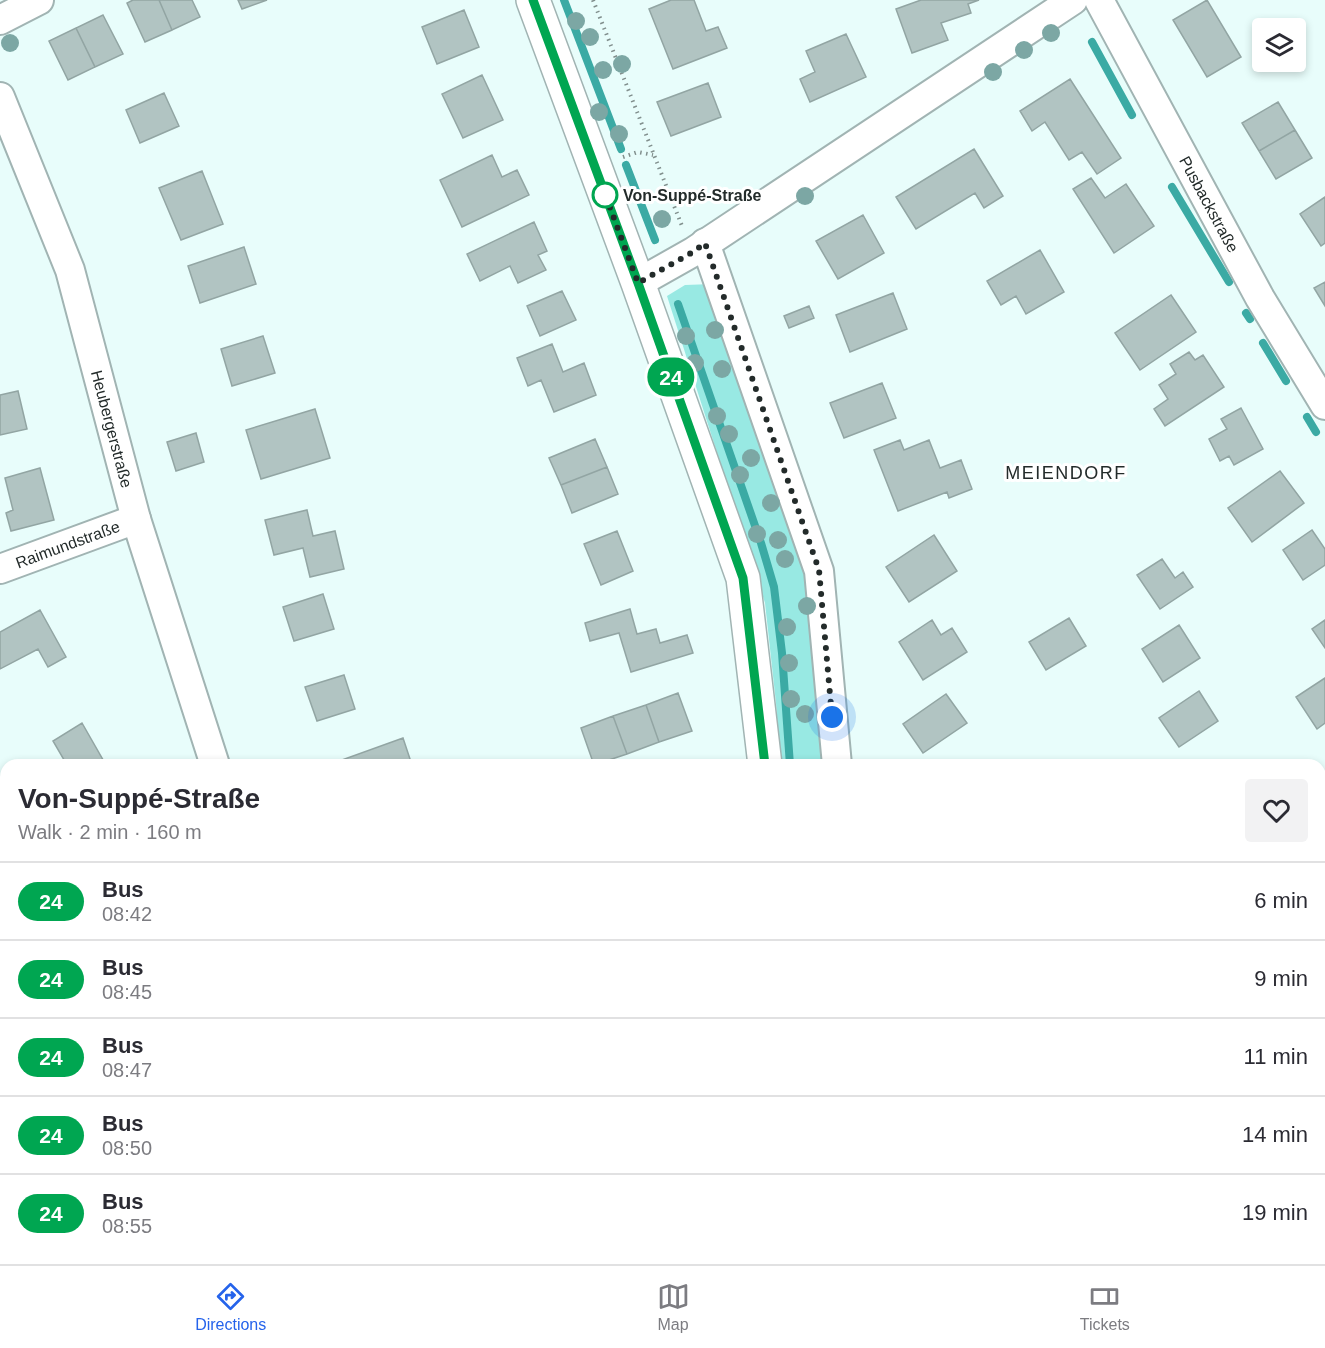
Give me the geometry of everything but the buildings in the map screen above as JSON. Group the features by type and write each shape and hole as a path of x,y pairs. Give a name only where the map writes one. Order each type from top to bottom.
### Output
{"street":[{"path":"0,20 39,0"},
{"path":"532,0 638,283 743,578 764,759"},
{"path":"638,283 699,248 1073,0"},
{"name":"Pusbackstraße","path":"1099,0 1260,298 1325,405"},
{"name":"Heubergerstraße","path":"0,97 70,270 136,519 213,759"},
{"path":"699,248 819,570 836,759"},
{"name":"Raimundstraße","path":"0,569 136,519"}],"path":[{"path":"593,0 699,248"}],"shaded area":[{"path":"713,284 757,418 809,591 826,759 780,759 765,603 667,296 685,285"}],"waterway":[{"path":"564,0 621,149"},
{"path":"1092,42 1132,115"},
{"path":"626,165 655,240"},
{"path":"1172,187 1229,282"},
{"path":"678,304 761,543 774,587 782,653 790,759"},
{"path":"1246,313 1250,319"},
{"path":"1263,343 1286,381"},
{"path":"1307,417 1316,432"}],"bus line":[{"name":"24","path":"533,0 638,283 743,578 764,759"}],"place":[{"name":"Von-Suppé-Straße","path":"605,195"}],"district":[{"name":"MEIENDORF","path":"1066,473"}],"route":[{"path":"605,195 602,186 638,283 705,243 819,570 832,717"}]}
